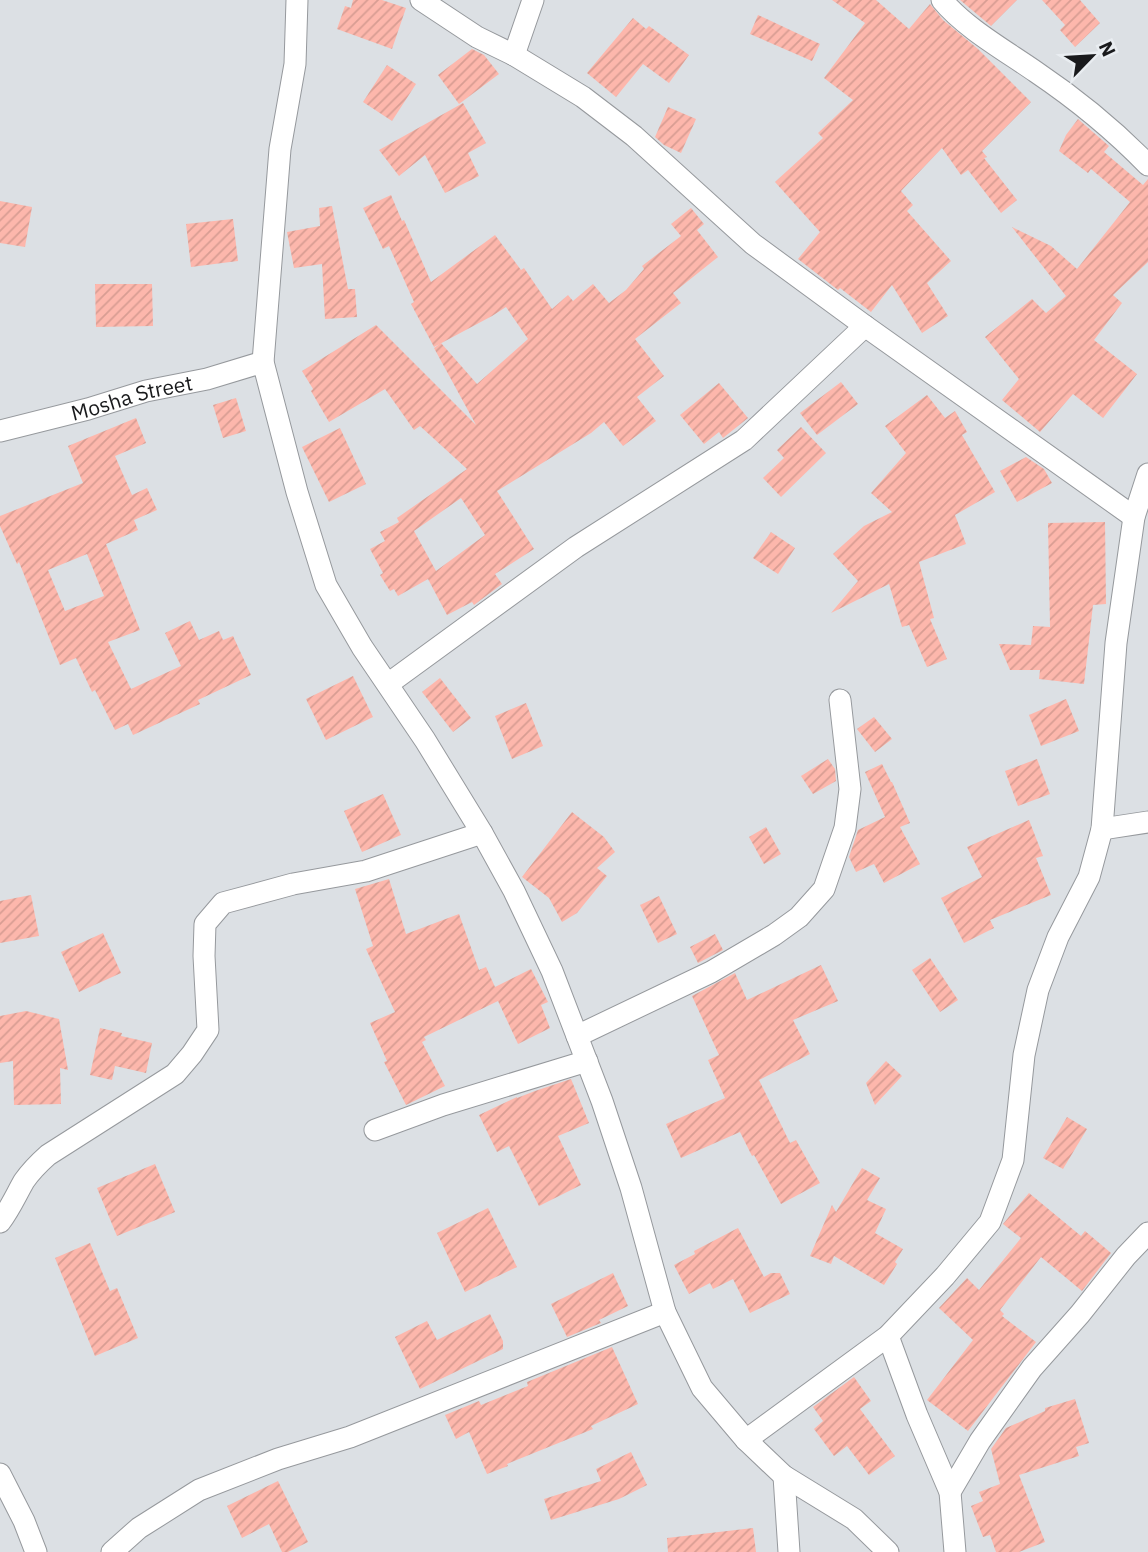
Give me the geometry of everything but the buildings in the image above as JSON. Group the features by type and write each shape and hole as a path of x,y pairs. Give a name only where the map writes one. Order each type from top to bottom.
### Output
{"street":[{"path":"297,0 295,64 280,149 263,362 297,492 326,585 362,647 425,740 482,833 514,891 552,971 587,1061 631,1188 665,1312 702,1388 746,1440 784,1476 854,1519 888,1552"},
{"path":"421,0 477,37 514,55 583,97 634,136 752,244 1134,517"},
{"path":"514,55 533,0"},
{"path":"942,0 970,26 1049,80 1123,139 1148,165"},
{"path":"388,684 576,547 744,440 865,327"},
{"name":"Mosha Street","path":"0,431 146,391 207,379 263,362"},
{"path":"746,1440 888,1336 945,1276 990,1222 1013,1160 1024,1055 1038,989 1058,937 1089,877 1102,829 1116,643 1134,517 1148,474"},
{"path":"577,1035 711,972 799,917 824,889 845,828 850,789 840,701"},
{"path":"1102,829 1148,822"},
{"path":"0,1222 25,1180 48,1154 175,1074 192,1054 208,1030 205,924 223,903 293,884 366,871 482,833"},
{"path":"375,1130 443,1105 587,1061"},
{"path":"950,1492 980,1441 1032,1368 1148,1233"},
{"path":"112,1552 139,1528 199,1490 278,1459 349,1437 665,1312"},
{"path":"888,1336 917,1415 950,1492 955,1552"},
{"path":"0,1474 36,1552"},
{"path":"784,1476 789,1552"}]}
